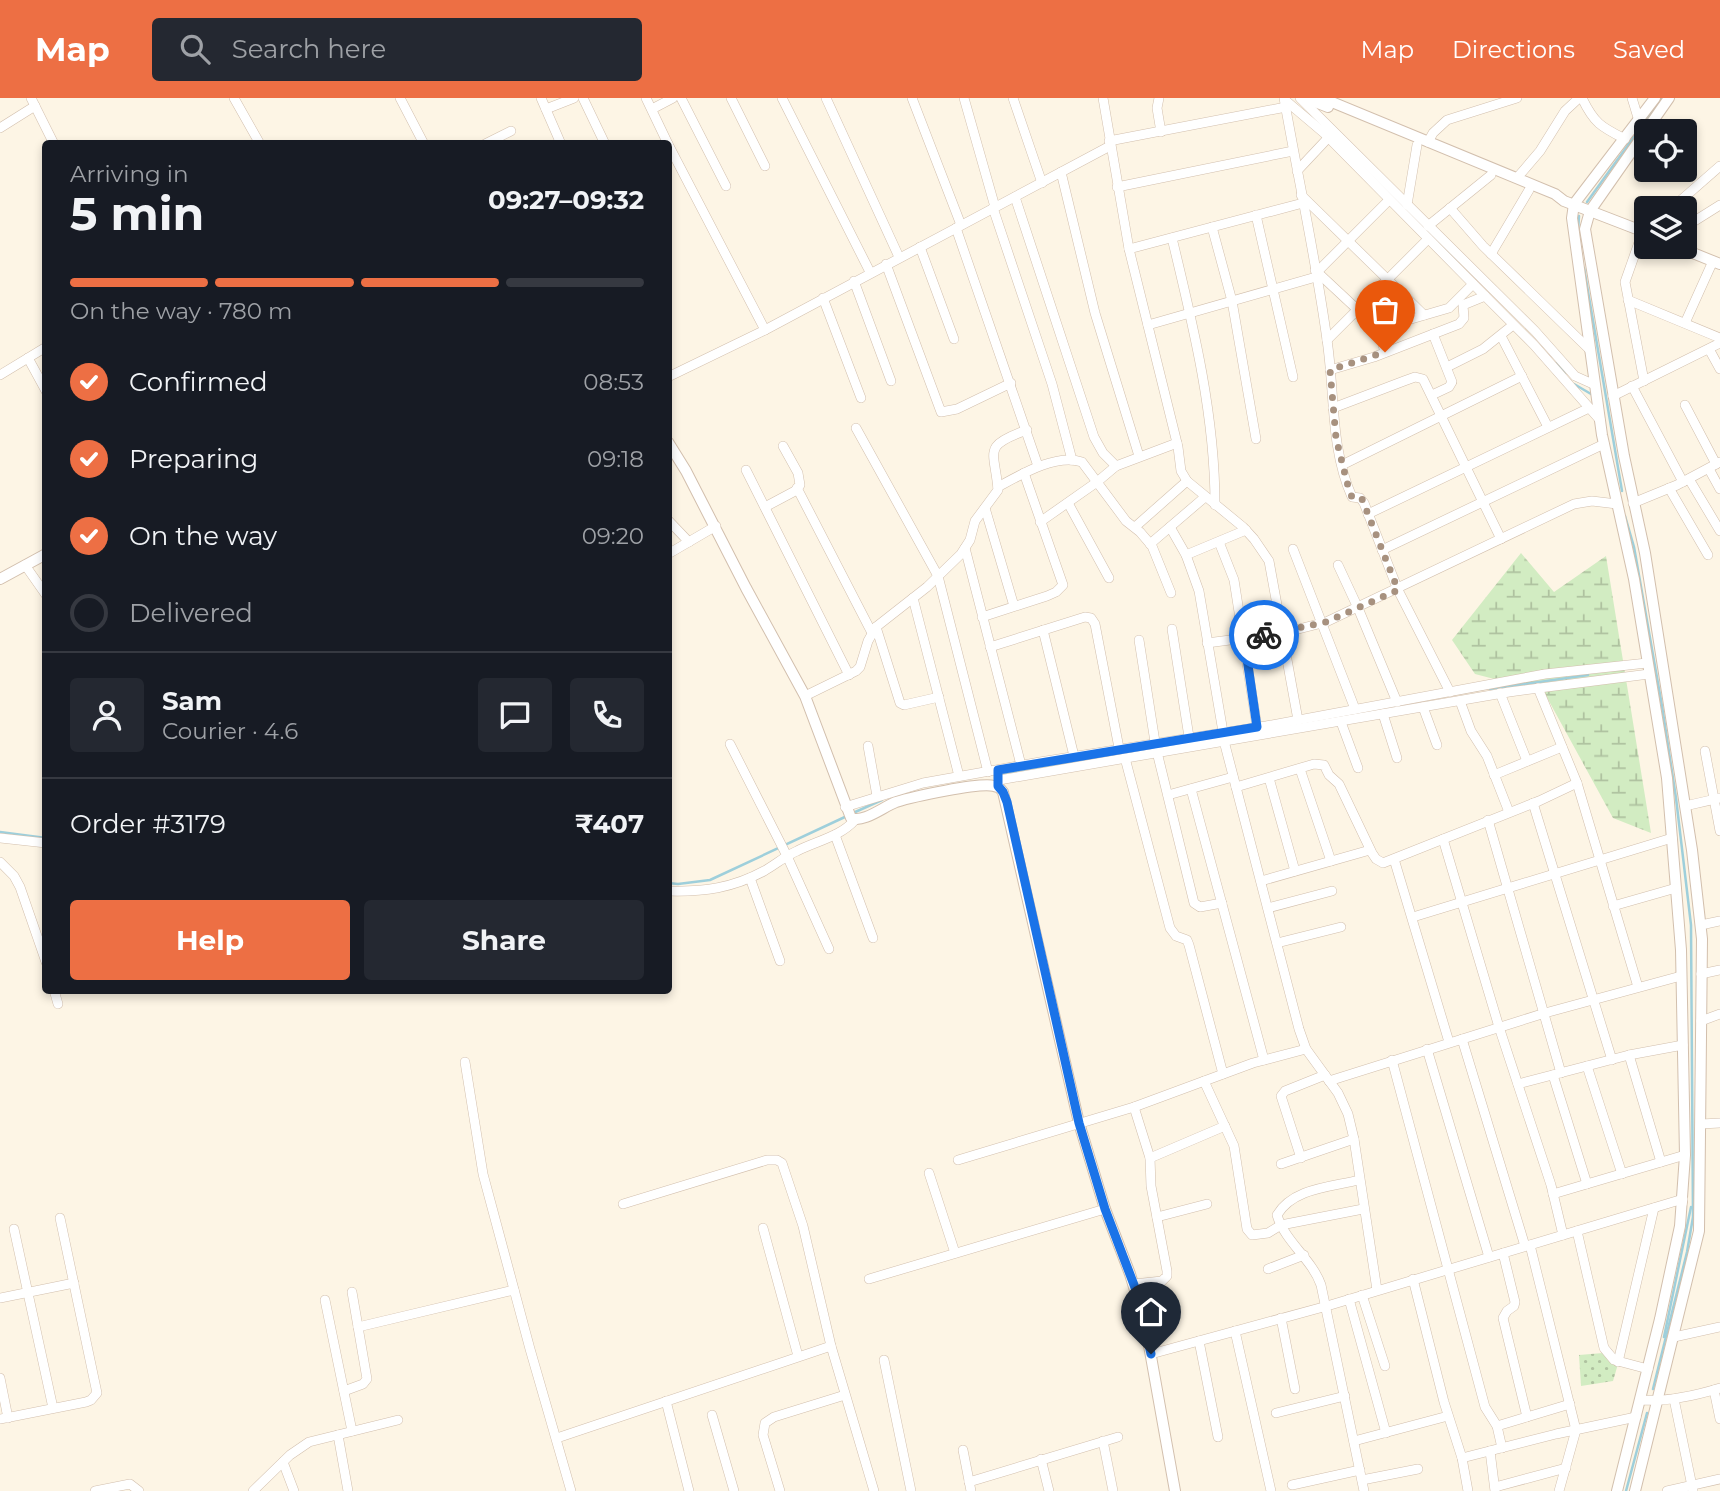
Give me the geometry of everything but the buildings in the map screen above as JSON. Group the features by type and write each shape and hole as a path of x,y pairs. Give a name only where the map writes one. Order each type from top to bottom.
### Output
{"street":[{"path":"234,98 258,140"},
{"path":"400,98 422,140"},
{"path":"541,98 559,140"},
{"path":"546,109 574,98"},
{"path":"583,98 603,140"},
{"path":"646,98 666,140"},
{"path":"652,110 673,98"},
{"path":"681,98 726,186"},
{"path":"731,98 765,166"},
{"path":"782,98 870,272"},
{"path":"826,98 900,257"},
{"path":"912,98 1038,466"},
{"path":"964,98 994,208 1052,384 1072,460"},
{"path":"1013,98 1042,183"},
{"path":"1103,98 1129,249 1177,443 1181,471 1187,481 1246,530 1264,553 1272,569 1298,720"},
{"path":"1159,98 1157,108 1161,132"},
{"path":"1303,98 1517,178 1556,194 1569,203 1604,444 1634,579 1667,778 1682,976 1685,1155 1683,1199 1676,1250 1617,1491"},
{"path":"1303,98 1535,331 1575,376 1595,385"},
{"path":"1407,205 1423,143 1433,133 1447,120 1517,98"},
{"path":"1517,178 1540,151 1565,110 1581,98 1598,125 1625,139"},
{"path":"1632,98 1638,119"},
{"path":"1640,119 1655,98"},
{"path":"1635,1491 1699,1231 1701,925 1645,554 1613,396 1585,229 1590,211 1669,98"},
{"path":"1325,99 1491,175 1634,228"},
{"path":"672,375 765,330 1042,183 1109,143 1285,101"},
{"path":"1285,101 1328,138 1474,284 1600,420"},
{"path":"1285,101 1327,340 1336,438 1350,494 1354,499 1362,499 1398,590 1450,692"},
{"path":"0,128 33,102 52,140"},
{"path":"1569,203 1634,127"},
{"path":"493,140 511,131"},
{"path":"1297,171 1328,138"},
{"path":"1117,187 1293,151"},
{"path":"672,152 765,330"},
{"path":"1686,196 1720,166"},
{"path":"1061,172 1095,313 1139,456"},
{"path":"1428,226 1491,175"},
{"path":"1491,254 1529,190"},
{"path":"1015,197 1094,437 1103,453 1116,466"},
{"path":"1129,249 1256,215 1302,199"},
{"path":"1302,199 1424,315"},
{"path":"1148,325 1273,289 1316,273 1389,200"},
{"path":"1697,219 1720,205"},
{"path":"1450,208 1491,254 1590,350"},
{"path":"1256,215 1293,377"},
{"path":"1212,227 1232,301 1256,439"},
{"path":"1171,237 1204,377 1211,428 1216,505"},
{"path":"1327,340 1428,239"},
{"path":"919,247 954,340"},
{"path":"1685,323 1717,263 1697,255"},
{"path":"1634,256 1625,276 1644,381"},
{"path":"886,264 941,412 957,409 1011,383"},
{"path":"1316,273 1377,329 1385,352"},
{"path":"854,281 891,381"},
{"path":"1377,329 1454,306 1474,284"},
{"path":"1330,370 1459,324 1464,318 1463,305 1485,296"},
{"path":"823,298 861,398"},
{"path":"1613,396 1709,349 1720,340 1628,300"},
{"path":"1447,367 1474,355 1513,325"},
{"path":"1432,395 1451,385 1447,367 1433,334"},
{"path":"1501,336 1548,427"},
{"path":"0,375 42,349"},
{"path":"1709,349 1720,369"},
{"path":"27,358 42,384"},
{"path":"1342,465 1522,376"},
{"path":"1333,408 1415,377 1423,379 1501,539"},
{"path":"1632,386 1686,480 1720,531"},
{"path":"1685,405 1715,465 1720,489"},
{"path":"1368,514 1588,408"},
{"path":"856,428 938,576 996,777 1007,802 1079,1123 1105,1209 1134,1284 1151,1354 1175,1491"},
{"path":"805,696 860,667 874,630 938,576 965,548 972,536 974,523 996,495 998,486 992,459 995,448 1010,436 1027,430"},
{"path":"1040,522 1116,466 1177,443"},
{"path":"1382,550 1604,444"},
{"path":"765,507 797,488 800,481 798,472 783,446"},
{"path":"672,449 716,526 746,588 805,696 849,814 846,829 835,835 784,850 750,878 715,890 672,891"},
{"path":"998,486 1038,466 1072,460 1082,461 1126,520 1150,544 1171,593"},
{"path":"1633,503 1715,465"},
{"path":"746,470 849,675"},
{"path":"982,617 1056,592 1063,585 1024,473"},
{"path":"1135,527 1187,481"},
{"path":"797,488 874,630 900,703 904,705 939,697"},
{"path":"1669,488 1708,555"},
{"path":"1150,544 1205,497"},
{"path":"1207,643 1283,633 1321,623 1398,590 1574,505 1592,501 1617,504"},
{"path":"1068,503 1109,578"},
{"path":"985,508 1014,606"},
{"path":"672,524 689,541"},
{"path":"672,552 716,526"},
{"path":"1170,527 1186,555 1199,591 1223,736 1299,1029 1307,1049 1348,1114 1377,1290"},
{"path":"1186,555 1246,530"},
{"path":"1219,542 1234,580 1257,727"},
{"path":"965,548 1021,765"},
{"path":"1293,549 1355,709"},
{"path":"0,579 42,556"},
{"path":"25,565 42,589"},
{"path":"1338,565 1397,702"},
{"path":"913,598 959,776"},
{"path":"990,647 1088,616 1093,620 1119,748"},
{"path":"1172,629 1189,737"},
{"path":"1043,630 1074,756"},
{"path":"1139,640 1156,747 1194,903 1199,907 1222,903"},
{"path":"849,814 966,788 1021,765 1119,748 1156,747 1341,722 1648,669"},
{"path":"849,814 877,796 959,776 996,777 1125,758 1189,737 1223,736 1257,727 1545,674 1648,669"},
{"path":"1538,688 1577,783 1638,987"},
{"path":"1500,693 1527,761"},
{"path":"1460,701 1509,813"},
{"path":"1423,707 1437,745"},
{"path":"1383,714 1397,758"},
{"path":"1341,722 1357,768"},
{"path":"730,744 784,850 829,948"},
{"path":"868,746 877,796"},
{"path":"1494,775 1562,747"},
{"path":"1705,751 1717,799 1720,831"},
{"path":"1125,758 1170,928 1176,936 1187,940 1189,945 1223,1074"},
{"path":"1236,788 1320,763 1324,765 1329,775 1339,784 1370,850 1379,862 1394,859 1577,783"},
{"path":"1300,769 1331,861"},
{"path":"1168,796 1233,777"},
{"path":"1269,778 1295,871"},
{"path":"1191,789 1264,1059"},
{"path":"1685,806 1717,799"},
{"path":"1533,803 1612,1060"},
{"path":"1488,820 1545,1013 1557,1074 1587,1184"},
{"path":"835,835 873,938"},
{"path":"0,838 42,843"},
{"path":"1413,917 1672,838"},
{"path":"1443,839 1499,1027 1553,1194 1563,1235"},
{"path":"1261,881 1370,850"},
{"path":"1394,859 1449,1042"},
{"path":"0,862 14,876 20,887 42,950"},
{"path":"750,878 780,961"},
{"path":"1613,906 1676,888"},
{"path":"1268,908 1332,891"},
{"path":"1701,925 1720,921"},
{"path":"1277,943 1341,927"},
{"path":"1701,974 1720,970"},
{"path":"1301,1158 1281,1096 1284,1091 1545,1013 1682,976"},
{"path":"55,994 58,1004"},
{"path":"1701,1021 1720,1014"},
{"path":"1462,1039 1527,1245 1576,1430 1559,1491"},
{"path":"1518,1084 1629,1055 1683,1045"},
{"path":"958,1160 1134,1107 1264,1059 1307,1049"},
{"path":"1427,1049 1489,1257"},
{"path":"1629,1055 1661,1162"},
{"path":"1392,1060 1450,1268 1485,1407 1497,1426 1502,1448"},
{"path":"465,1062 483,1174 571,1491"},
{"path":"1587,1066 1622,1174"},
{"path":"1204,1081 1234,1146 1247,1229 1252,1235 1268,1233 1281,1226 1363,1209"},
{"path":"1134,1107 1150,1158 1151,1186 1167,1276 1162,1281 1134,1284"},
{"path":"1701,1124 1720,1123"},
{"path":"1150,1158 1225,1126"},
{"path":"1281,1164 1354,1139"},
{"path":"1553,1194 1685,1155"},
{"path":"623,1204 767,1160 780,1161 788,1175 803,1226 831,1346 874,1491"},
{"path":"929,1173 955,1254"},
{"path":"1359,1180 1291,1198 1278,1212 1278,1219 1319,1279 1327,1306 1364,1491"},
{"path":"1151,1354 1327,1306 1683,1199"},
{"path":"1157,1217 1207,1204"},
{"path":"1618,1362 1654,1208"},
{"path":"869,1279 1105,1209"},
{"path":"0,1378 4,1419 91,1400 96,1393 60,1218"},
{"path":"763,1228 798,1356"},
{"path":"14,1229 53,1408"},
{"path":"1577,1231 1608,1356 1618,1362 1648,1369"},
{"path":"1503,1252 1515,1302 1503,1318 1527,1417"},
{"path":"1268,1269 1304,1255"},
{"path":"1413,1279 1448,1416 1462,1458 1468,1491"},
{"path":"0,1298 74,1283"},
{"path":"358,1327 514,1290"},
{"path":"344,1391 363,1384 367,1379 352,1292"},
{"path":"1362,1295 1385,1366"},
{"path":"1349,1299 1386,1433"},
{"path":"325,1300 352,1431"},
{"path":"1281,1318 1296,1389"},
{"path":"1674,1337 1720,1327"},
{"path":"1236,1331 1271,1491"},
{"path":"1199,1341 1218,1437"},
{"path":"558,1438 831,1346"},
{"path":"884,1360 911,1491"},
{"path":"1640,1400 1674,1399 1717,1389 1720,1419"},
{"path":"780,1491 763,1435 765,1423 774,1417 845,1395"},
{"path":"1276,1413 1345,1396"},
{"path":"1674,1399 1692,1489"},
{"path":"666,1401 689,1491"},
{"path":"1497,1426 1570,1404"},
{"path":"712,1415 734,1491"},
{"path":"1354,1441 1448,1416"},
{"path":"1462,1458 1636,1417"},
{"path":"253,1491 309,1442 398,1420"},
{"path":"338,1435 348,1491"},
{"path":"963,1450 970,1487 1041,1459 1118,1437"},
{"path":"1103,1441 1113,1491"},
{"path":"1490,1451 1495,1489 1566,1468"},
{"path":"1041,1459 1049,1491"},
{"path":"283,1462 294,1491"},
{"path":"1362,1480 1418,1469"},
{"path":"1292,1485 1360,1470"},
{"path":"1667,1491 1692,1489 1720,1479"},
{"path":"95,1491 130,1484 139,1491"}],"green space":[{"path":"1521,553 1554,592 1606,556 1651,833 1613,818 1544,692 1475,674 1452,640"},
{"path":"1603,1353 1608,1360 1618,1364 1613,1381 1581,1386 1579,1355"}],"waterway":[{"path":"1587,202 1662,98"},
{"path":"1578,231 1579,216"},
{"path":"1436,241 1457,260"},
{"path":"1584,268 1622,491"},
{"path":"1557,362 1565,374"},
{"path":"1574,384 1591,394"},
{"path":"1625,516 1634,547 1662,706 1691,925 1693,1217 1653,1389"},
{"path":"1490,689 1588,675"},
{"path":"1000,774 1115,755"},
{"path":"853,813 882,800"},
{"path":"672,883 710,880 847,816"},
{"path":"0,832 42,837"},
{"path":"1664,1337 1691,1207"},
{"path":"1626,1491 1647,1413"}],"way so far":[{"path":"1264,635 1326,622 1398,590 1362,499 1352,497 1346,482 1336,438 1330,370 1385,352"}],"route":[{"path":"1151,1354 1139,1298 1105,1209 1079,1123 1007,802 998,786 998,770 1257,727 1244,638 1264,635"}]}
